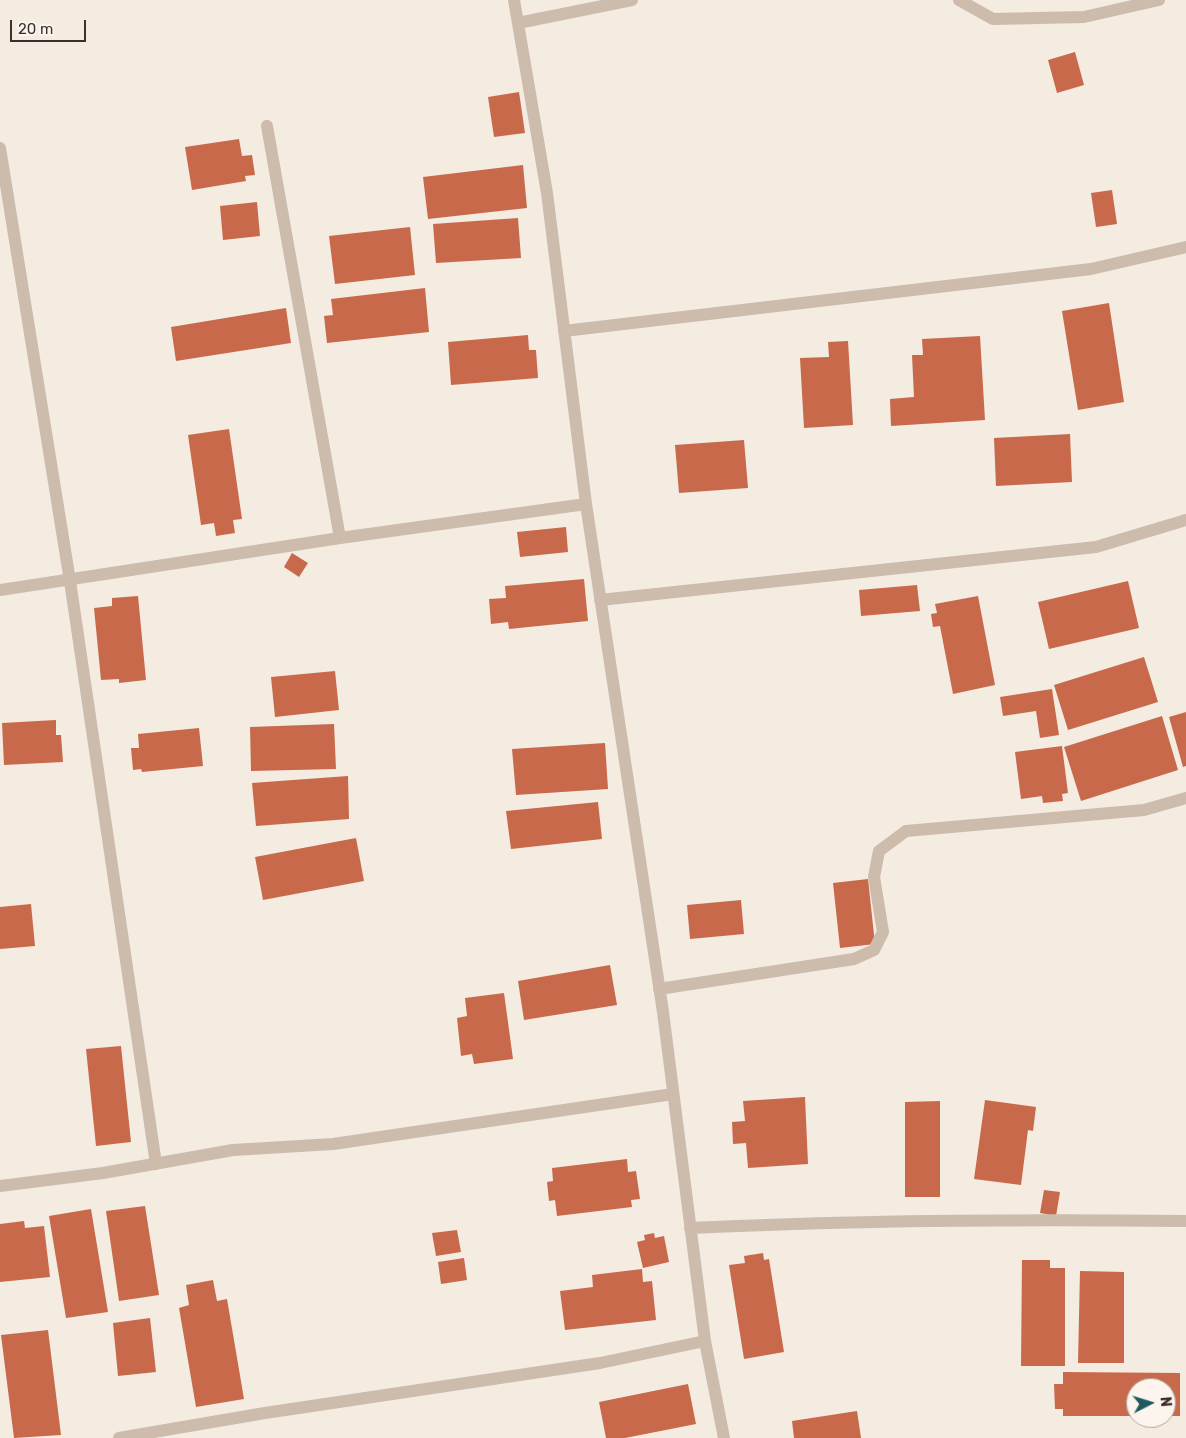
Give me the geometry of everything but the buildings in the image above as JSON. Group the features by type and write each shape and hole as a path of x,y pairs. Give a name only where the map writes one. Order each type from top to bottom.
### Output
{"street":[{"path":"514,0 547,193 586,504 659,989 705,1340 724,1438"},
{"path":"518,23 632,0"},
{"path":"959,0 993,19 1084,17 1159,0"},
{"path":"268,126 340,538"},
{"path":"0,148 70,580 156,1164"},
{"path":"564,331 1091,269 1186,247"},
{"path":"0,590 340,538 586,504"},
{"path":"600,600 1096,546 1186,520"},
{"path":"659,989 854,959 874,950 883,932 874,877 879,851 906,832 1144,810 1186,798"},
{"path":"0,1186 156,1164 232,1150 333,1144 673,1094"},
{"path":"690,1228 832,1221 1042,1219 1186,1221"},
{"path":"119,1438 265,1413 600,1363 705,1340"}]}
